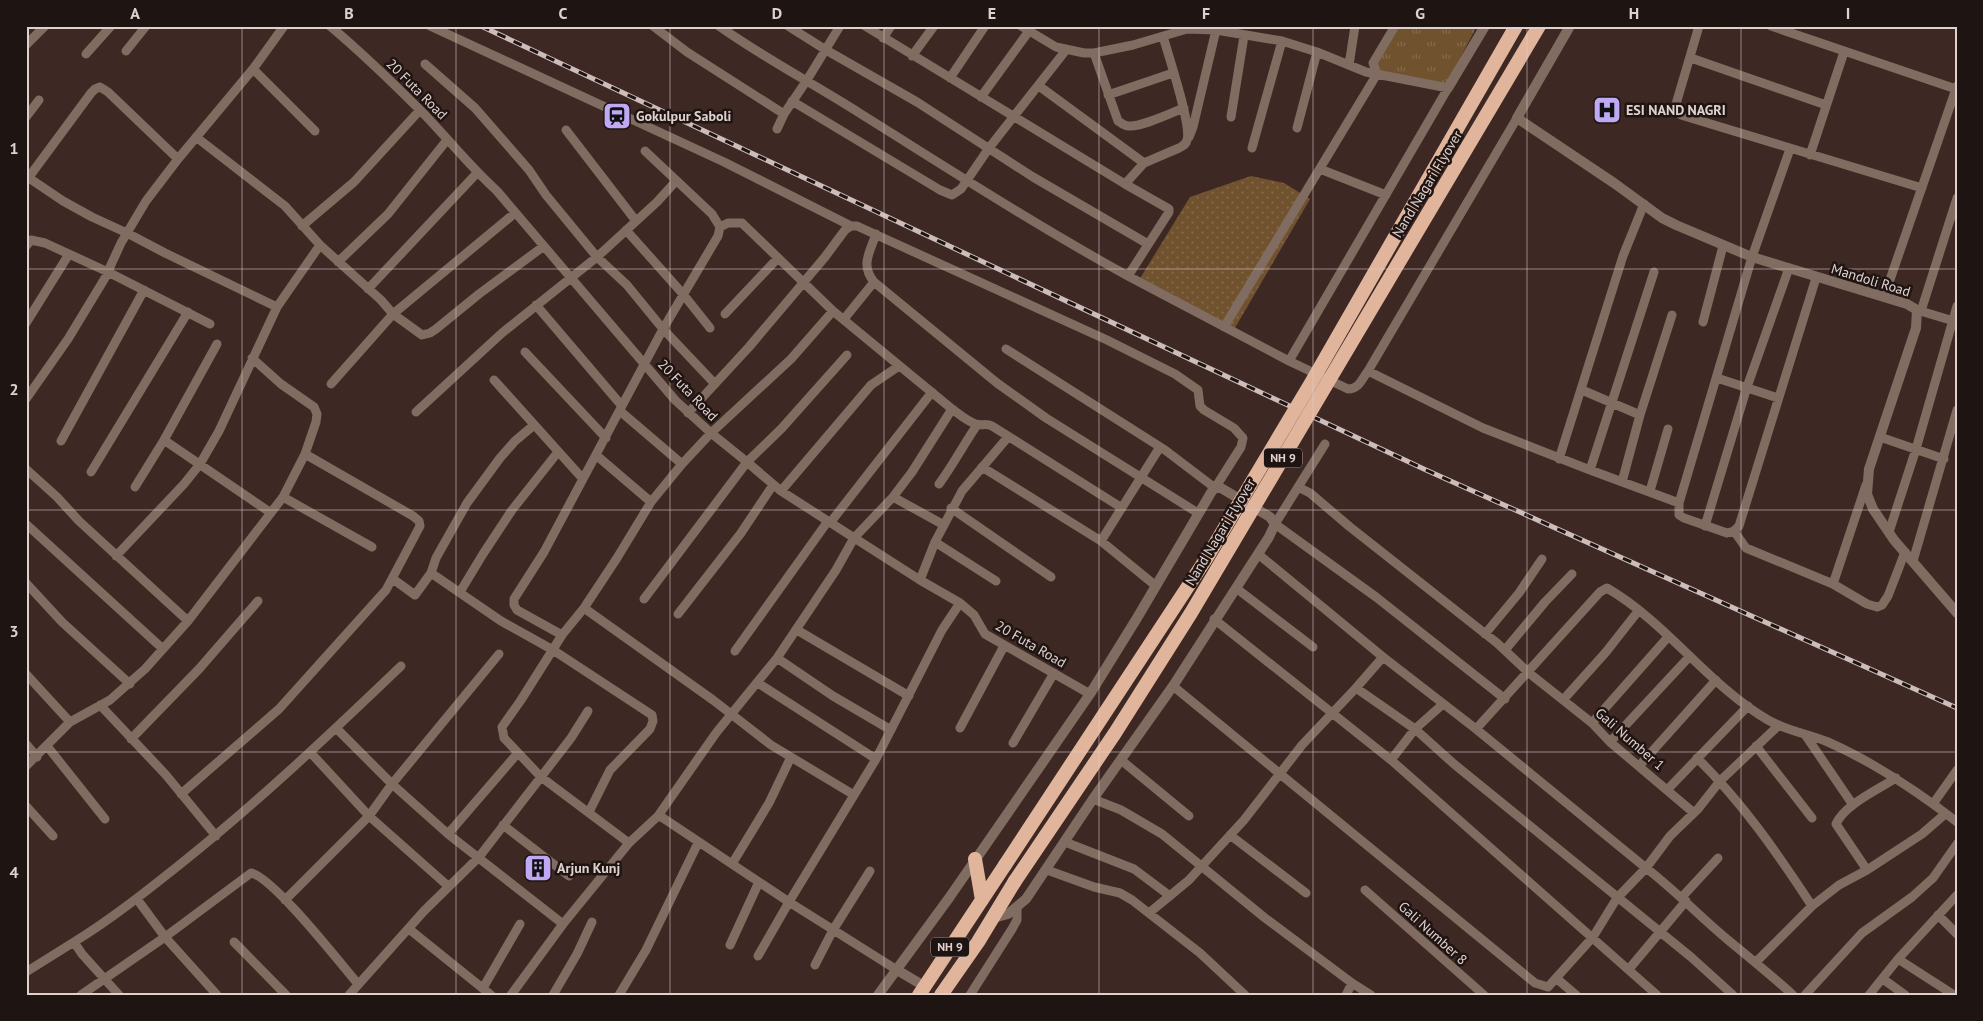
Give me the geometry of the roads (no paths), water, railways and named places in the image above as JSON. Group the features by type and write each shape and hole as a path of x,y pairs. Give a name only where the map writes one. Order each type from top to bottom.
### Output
{"highway":[{"name":"Nand Nagari Flyover","path":"982,900 1206,559 1311,383 1516,26"},
{"name":"Nand Nagari Flyover","path":"992,918 1115,733 1191,613 1539,26"},
{"path":"975,859 982,900"},
{"name":"NH 9","path":"922,990 982,900"},
{"name":"NH 9","path":"942,995 992,918"}],"street":[{"path":"26,45 45,26"},
{"path":"86,54 111,26"},
{"path":"126,51 146,26"},
{"name":"20 Futa Road","path":"330,26 420,110 477,173 496,191 644,365 688,413 711,434 781,491 920,580 960,603 974,615 985,634 1090,694"},
{"path":"430,26 724,162 851,226 857,226 876,234 1107,340 1193,385 1198,390 1200,406 1234,428 1243,438 1241,447 1198,513 1090,694 878,995"},
{"path":"653,26 687,52 784,114"},
{"path":"718,26 740,42 807,80 1128,276 1289,361 1348,389 1357,386 1368,371 1570,26"},
{"path":"788,26 917,102 1033,177 1148,244"},
{"path":"777,129 784,114 840,26"},
{"path":"865,26 1014,118 1169,209 1169,212 1128,276"},
{"path":"882,38 891,26"},
{"path":"912,56 934,26"},
{"path":"950,78 985,26"},
{"path":"1349,65 1356,26"},
{"path":"1377,74 1373,63 1395,26"},
{"path":"1289,361 1485,26"},
{"path":"1699,26 1679,94 1676,111 1686,118 1922,188"},
{"path":"1772,26 1844,52 1956,88 1884,297"},
{"path":"26,399 68,339 108,272 127,233 146,201 178,159 253,69 283,27"},
{"path":"981,97 1025,28 1056,47 1094,53 1198,27 1282,41 1377,74 1448,88"},
{"path":"1125,184 1144,163 1185,146 1193,127 1216,30"},
{"path":"1162,36 1184,108 1188,140"},
{"path":"1231,117 1244,36"},
{"path":"1252,148 1282,41"},
{"path":"792,101 947,194 956,193 1066,50"},
{"path":"1297,128 1317,52"},
{"path":"1810,155 1844,52"},
{"path":"1094,53 1118,121 1128,126 1138,125 1184,108"},
{"path":"1691,58 1826,105"},
{"path":"425,64 474,108 528,170 597,257 627,285 664,329 715,384"},
{"path":"253,69 316,131"},
{"path":"1108,95 1173,73"},
{"path":"1224,327 1377,74"},
{"path":"1039,86 1144,163"},
{"path":"178,159 108,92 100,87 95,88 27,178 70,205 277,307"},
{"path":"26,117 39,100"},
{"path":"302,226 354,182 420,110"},
{"name":"Mandoli Road","path":"1517,118 1662,218 1752,257 1816,278 1907,304 1919,310 1916,328 1869,468 1866,483"},
{"path":"566,130 636,221"},
{"path":"196,137 284,206 320,245 393,314 422,335 430,333 544,246"},
{"path":"338,262 388,214 448,140"},
{"path":"1790,149 1752,257 1679,503 1679,515 1727,533 1734,531 1740,526 1816,278"},
{"path":"562,635 517,610 514,605 514,599 544,552 683,294 718,236 720,227 712,214 645,151"},
{"path":"1320,169 1386,195"},
{"path":"368,289 477,173"},
{"path":"416,412 502,333 597,257 676,180"},
{"path":"1954,322 1919,310 1957,198"},
{"path":"1560,459 1623,256 1644,204"},
{"path":"331,384 393,314 515,213"},
{"path":"720,227 728,223 742,223 833,311 952,409 977,425 988,424 1122,508"},
{"path":"688,413 749,347 845,230 851,226"},
{"path":"626,230 683,294 710,328"},
{"path":"876,234 866,263 866,271 874,282 997,383 1046,418 1198,513"},
{"path":"26,246 31,240 45,243 108,272 210,324"},
{"path":"116,556 184,484 200,464 219,431 277,307 320,245"},
{"path":"1703,322 1724,246"},
{"path":"26,323 69,254"},
{"path":"725,314 778,258"},
{"path":"1705,526 1747,388 1789,268"},
{"path":"1590,470 1654,272"},
{"path":"844,319 874,282"},
{"path":"61,441 144,290"},
{"path":"536,305 621,408 682,464"},
{"path":"1889,532 1916,449 1954,322 1957,306"},
{"path":"629,843 542,777 517,754 504,738 502,727 562,635 584,608 651,502 682,464 711,434 792,359 833,311"},
{"path":"91,472 188,312"},
{"path":"1622,482 1640,415 1672,315"},
{"path":"135,487 164,440 217,344"},
{"path":"1006,349 1160,447 1215,488 1221,488 1270,517 1275,524 1376,597 1505,699"},
{"path":"525,352 606,438"},
{"path":"644,599 747,462 782,428 847,355"},
{"path":"26,766 70,722 110,700 130,684 188,621 283,497 305,454 318,414 314,407 281,384 252,358"},
{"path":"781,491 871,385 899,366"},
{"path":"1368,371 1483,428 1679,503"},
{"path":"1717,378 1778,398"},
{"path":"494,380 582,479"},
{"path":"1582,390 1640,415"},
{"path":"735,651 829,522 932,392"},
{"path":"511,995 563,924 629,843 658,816 731,714 777,658 797,630 854,538 912,472 952,409"},
{"path":"1913,561 1957,410"},
{"path":"393,579 414,595 431,573 436,558 468,503 500,458 534,424"},
{"path":"940,484 956,462 977,425"},
{"path":"1650,491 1668,430"},
{"path":"920,580 935,542 962,491 1008,437"},
{"path":"1880,437 1944,459"},
{"path":"164,440 271,513"},
{"path":"992,918 1008,914 1017,908 1047,870 1093,799 1173,686 1214,619 1269,537 1275,524 1325,444"},
{"path":"1100,541 1160,447"},
{"path":"460,592 482,554 512,510 558,452"},
{"path":"181,794 279,709 386,590 420,526 419,521 305,454"},
{"path":"596,456 651,502"},
{"path":"982,467 1100,541 1156,586"},
{"path":"26,469 116,556 188,621"},
{"path":"1833,584 1866,483"},
{"path":"1866,483 1870,501 1889,532 1956,611"},
{"path":"678,614 742,533 773,485"},
{"name":"Gali Number 1","path":"1298,487 1310,493 1505,650 1528,673 1592,723 1610,742 1640,765 1667,790 1748,706"},
{"path":"283,497 372,547"},
{"path":"892,497 944,524"},
{"path":"952,508 1051,577"},
{"path":"26,524 163,649"},
{"path":"1734,531 1746,548 1833,584 1867,604 1877,607 1882,605 1888,596 1905,552"},
{"path":"935,542 996,581"},
{"path":"1258,554 1684,899 1727,940 1756,962 1793,995"},
{"path":"1485,634 1519,593 1542,559"},
{"path":"431,573 501,621 553,650 652,714 653,721 650,729 610,770 589,812"},
{"path":"1505,650 1545,602 1572,574"},
{"path":"26,583 62,622 130,684"},
{"path":"1236,588 1313,647"},
{"path":"1476,729 1600,592 1607,588 1639,610 1716,680 1748,706 1778,725 1806,736 1826,741 1862,758 1896,778 1957,822"},
{"path":"131,739 199,669 258,601"},
{"path":"758,956 876,759 942,630 960,603"},
{"path":"584,608 771,745 854,795"},
{"path":"1563,700 1606,652 1639,610"},
{"path":"1214,619 1390,760 1630,969 1657,995"},
{"path":"797,630 909,696"},
{"path":"1592,723 1668,637"},
{"path":"960,728 1004,646"},
{"path":"285,900 369,816 392,784 499,654"},
{"path":"1610,742 1690,656"},
{"path":"1149,913 1189,880 1230,835 1302,745 1383,657"},
{"path":"777,658 833,696 891,730"},
{"path":"26,972 137,899 216,836 310,752 401,666"},
{"path":"1013,743 1054,673"},
{"path":"26,674 70,722"},
{"path":"1640,765 1716,680"},
{"path":"758,682 876,759"},
{"path":"1173,686 1535,983 1548,987 1593,937 1617,898 1646,868 1670,836 1694,813 1720,780 1778,725"},
{"path":"1356,688 1415,729 1454,764 1734,995"},
{"path":"1390,760 1415,729 1443,704"},
{"path":"100,705 181,794 216,836"},
{"path":"349,995 448,886 479,857 542,777 588,712"},
{"path":"336,728 392,784 448,834 563,924"},
{"path":"1806,736 1853,805"},
{"path":"26,744 37,757"},
{"path":"47,746 105,820"},
{"path":"1756,746 1812,818"},
{"path":"310,752 369,816 448,886"},
{"path":"448,834 517,754"},
{"path":"732,864 769,803 791,757"},
{"path":"1697,758 1720,780 1743,807 1812,906"},
{"path":"1121,760 1189,816"},
{"path":"1933,804 1957,770"},
{"path":"1867,870 1836,824 1853,805 1896,778"},
{"path":"1667,790 1694,813"},
{"path":"1093,799 1121,810 1162,834 1265,918 1371,995"},
{"path":"26,806 54,836"},
{"path":"1756,962 1812,906 1839,885 1867,870 1922,834 1946,814"},
{"path":"658,816 680,828 698,843 897,970 922,990"},
{"path":"503,825 569,876"},
{"path":"1230,835 1306,893"},
{"path":"1065,842 1134,869 1170,896"},
{"path":"619,995 646,950 698,843"},
{"path":"1805,995 1862,933 1912,897 1933,878 1957,844"},
{"path":"1630,969 1718,858"},
{"path":"1047,870 1094,887 1120,893 1200,953 1245,995"},
{"path":"815,965 833,930 870,871"},
{"path":"81,995 165,937 251,873 259,876 285,900 358,984"},
{"path":"730,945 759,882"},
{"name":"Gali Number 8","path":"1366,890 1484,995"},
{"path":"1869,995 1898,959 1957,895"},
{"path":"137,899 165,937 217,995"},
{"path":"970,995 1017,920 1017,908"},
{"path":"1938,915 1957,934"},
{"path":"553,995 577,954 592,922"},
{"path":"483,988 520,924"},
{"path":"408,929 491,995"},
{"path":"74,942 82,954 119,995"},
{"path":"234,942 286,995"},
{"path":"1898,959 1954,995"},
{"path":"1556,978 1576,995"},
{"path":"1883,979 1905,995"},
{"path":"1346,995 1352,983"},
{"path":"1537,995 1542,986"}],"railway":[{"path":"481,26 1426,470 1957,708"}],"place":[{"name":"ESI NAND NAGRI","path":"1607,110"},
{"name":"Gokulpur Saboli","path":"617,116"},
{"name":"Arjun Kunj","path":"538,868"}]}
